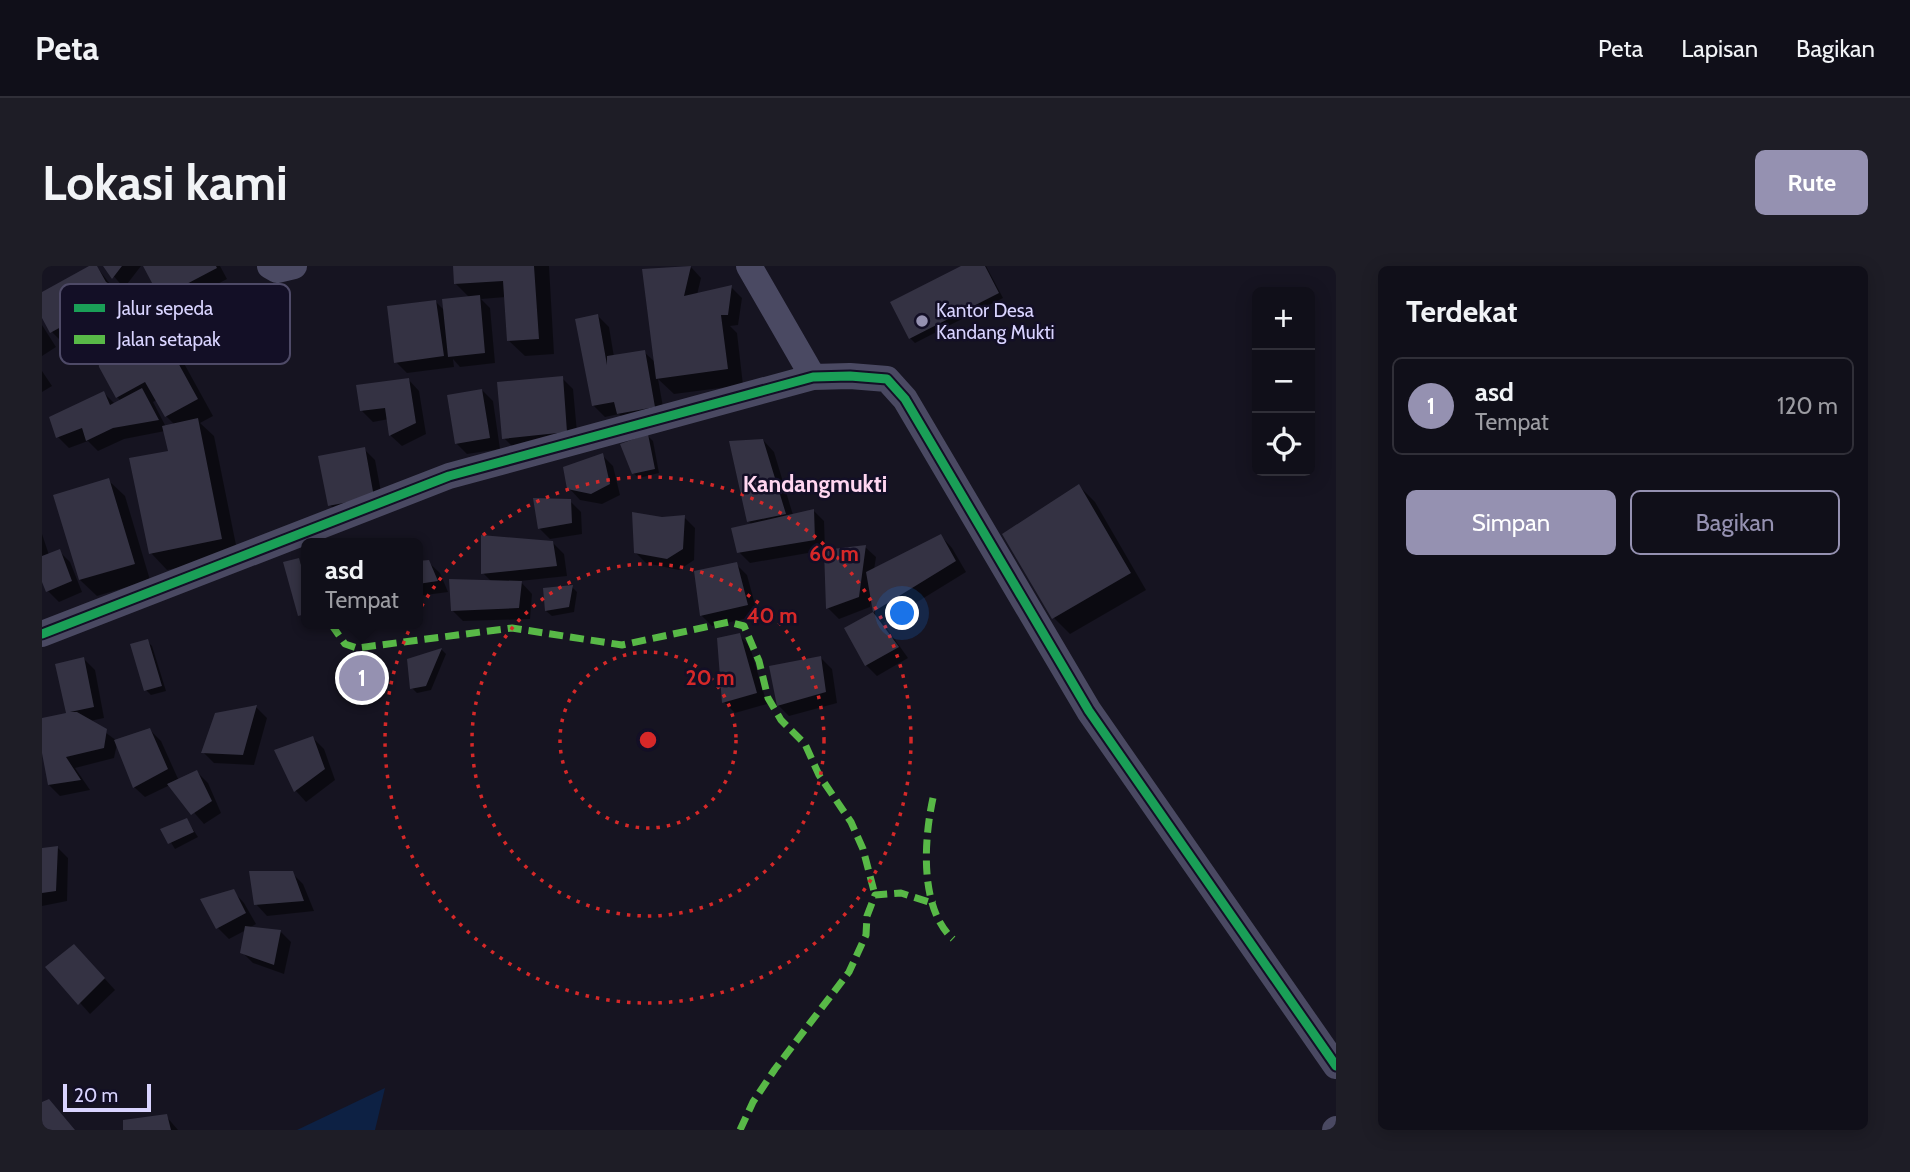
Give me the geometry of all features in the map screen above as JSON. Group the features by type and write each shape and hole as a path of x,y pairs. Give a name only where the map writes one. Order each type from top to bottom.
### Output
{"street":[{"path":"270,266 277,270 294,266"},
{"path":"748,266 813,377"},
{"path":"42,634 449,475 813,377 887,379 905,399 1089,711 1336,1066"}],"water":[{"path":"385,1088 375,1130 297,1130"}],"building":[{"path":"89,266 97,266 110,284 60,284 60,328 50,333 42,318 42,292"},
{"path":"103,266 122,266 112,279"},
{"path":"143,266 217,268 187,284 153,284"},
{"path":"453,266 534,266 539,339 507,341 503,281 454,284"},
{"path":"691,266 684,296 732,285 728,315 721,315 728,369 656,379 642,269"},
{"name":"Kantor Desa Kandang Mukti","path":"961,266 985,266 999,293 909,339 890,302"},
{"path":"480,295 485,353 448,357 442,299"},
{"path":"436,300 444,356 394,363 387,306"},
{"path":"598,314 607,365 607,356 645,350 655,407 617,414 614,402 592,406 575,319"},
{"path":"99,364 179,364 198,399 165,417 145,382 116,398"},
{"path":"563,376 567,432 502,439 497,382"},
{"path":"409,378 416,423 389,436 385,408 360,411 356,385"},
{"path":"142,388 159,420 113,428 86,441 82,428 56,438 49,417 104,391 110,405"},
{"path":"482,389 490,438 455,444 447,395"},
{"path":"198,418 222,539 149,554 129,458 168,451 162,426"},
{"path":"648,434 655,469 632,474 620,444"},
{"path":"763,439 786,514 747,522 729,441"},
{"path":"365,447 374,497 328,506 318,456"},
{"path":"603,453 610,484 591,494 567,489 563,467"},
{"path":"109,478 135,564 79,580 53,495"},
{"path":"1079,484 1131,573 1052,619 1002,534"},
{"path":"533,498 571,499 572,523 538,529"},
{"path":"814,509 815,540 737,553 731,528"},
{"path":"632,512 662,517 685,515 683,549 667,559 634,553"},
{"path":"941,534 956,561 873,612 866,572"},
{"path":"481,535 553,541 557,566 481,574"},
{"path":"866,545 859,597 826,609 824,550"},
{"path":"60,549 72,581 46,592 42,582 42,556"},
{"path":"299,558 301,615 298,616 283,562"},
{"path":"429,560 438,581 423,583 423,561"},
{"path":"737,562 748,605 700,616 694,571"},
{"path":"449,579 522,581 519,608 451,611"},
{"path":"573,585 569,607 545,611 543,588"},
{"path":"873,612 899,647 865,666 844,628"},
{"path":"740,633 757,693 722,703 717,638"},
{"path":"148,639 162,686 144,691 130,644"},
{"path":"442,648 426,686 410,689 407,659"},
{"path":"821,656 826,692 777,706 769,666"},
{"path":"84,657 94,707 70,712 77,712 107,729 104,748 66,757 81,780 48,785 42,753 42,718 66,713 55,664"},
{"path":"374,661 382,683 351,690 342,672"},
{"path":"257,705 243,755 201,753 215,713"},
{"path":"150,728 168,769 133,788 114,740"},
{"path":"313,736 325,769 294,792 274,750"},
{"path":"197,770 212,801 191,815 167,784"},
{"path":"187,818 194,832 168,844 160,829"},
{"path":"58,846 56,891 42,893 42,848"},
{"path":"249,871 293,871 304,901 254,905"},
{"path":"234,889 246,913 216,929 200,899"},
{"path":"245,926 281,930 274,965 240,953"},
{"path":"74,944 105,978 78,1005 45,967"},
{"path":"49,1099 75,1130 45,1130 42,1126 42,1102"},
{"path":"167,1114 171,1130 123,1130 123,1120"}],"marked path":[{"path":"334,629 345,644 357,648 512,628 622,645 729,622 744,626 759,661 768,698 781,720 805,744 819,775 851,822 863,849 875,895"},
{"path":"933,798 926,852 929,892 942,926 953,939"},
{"path":"740,1130 753,1102 775,1069 849,972 866,935 867,916 875,895 901,893 935,904"}],"cycle path":[{"path":"42,634 449,476 813,377 887,379 905,399 1089,711 1336,1066"}],"place":[{"name":"Kantor Desa Kandang Mukti","path":"922,321"},
{"name":"asd","path":"362,678"}],"district":[{"name":"Kandangmukti","path":"815,484"}]}
